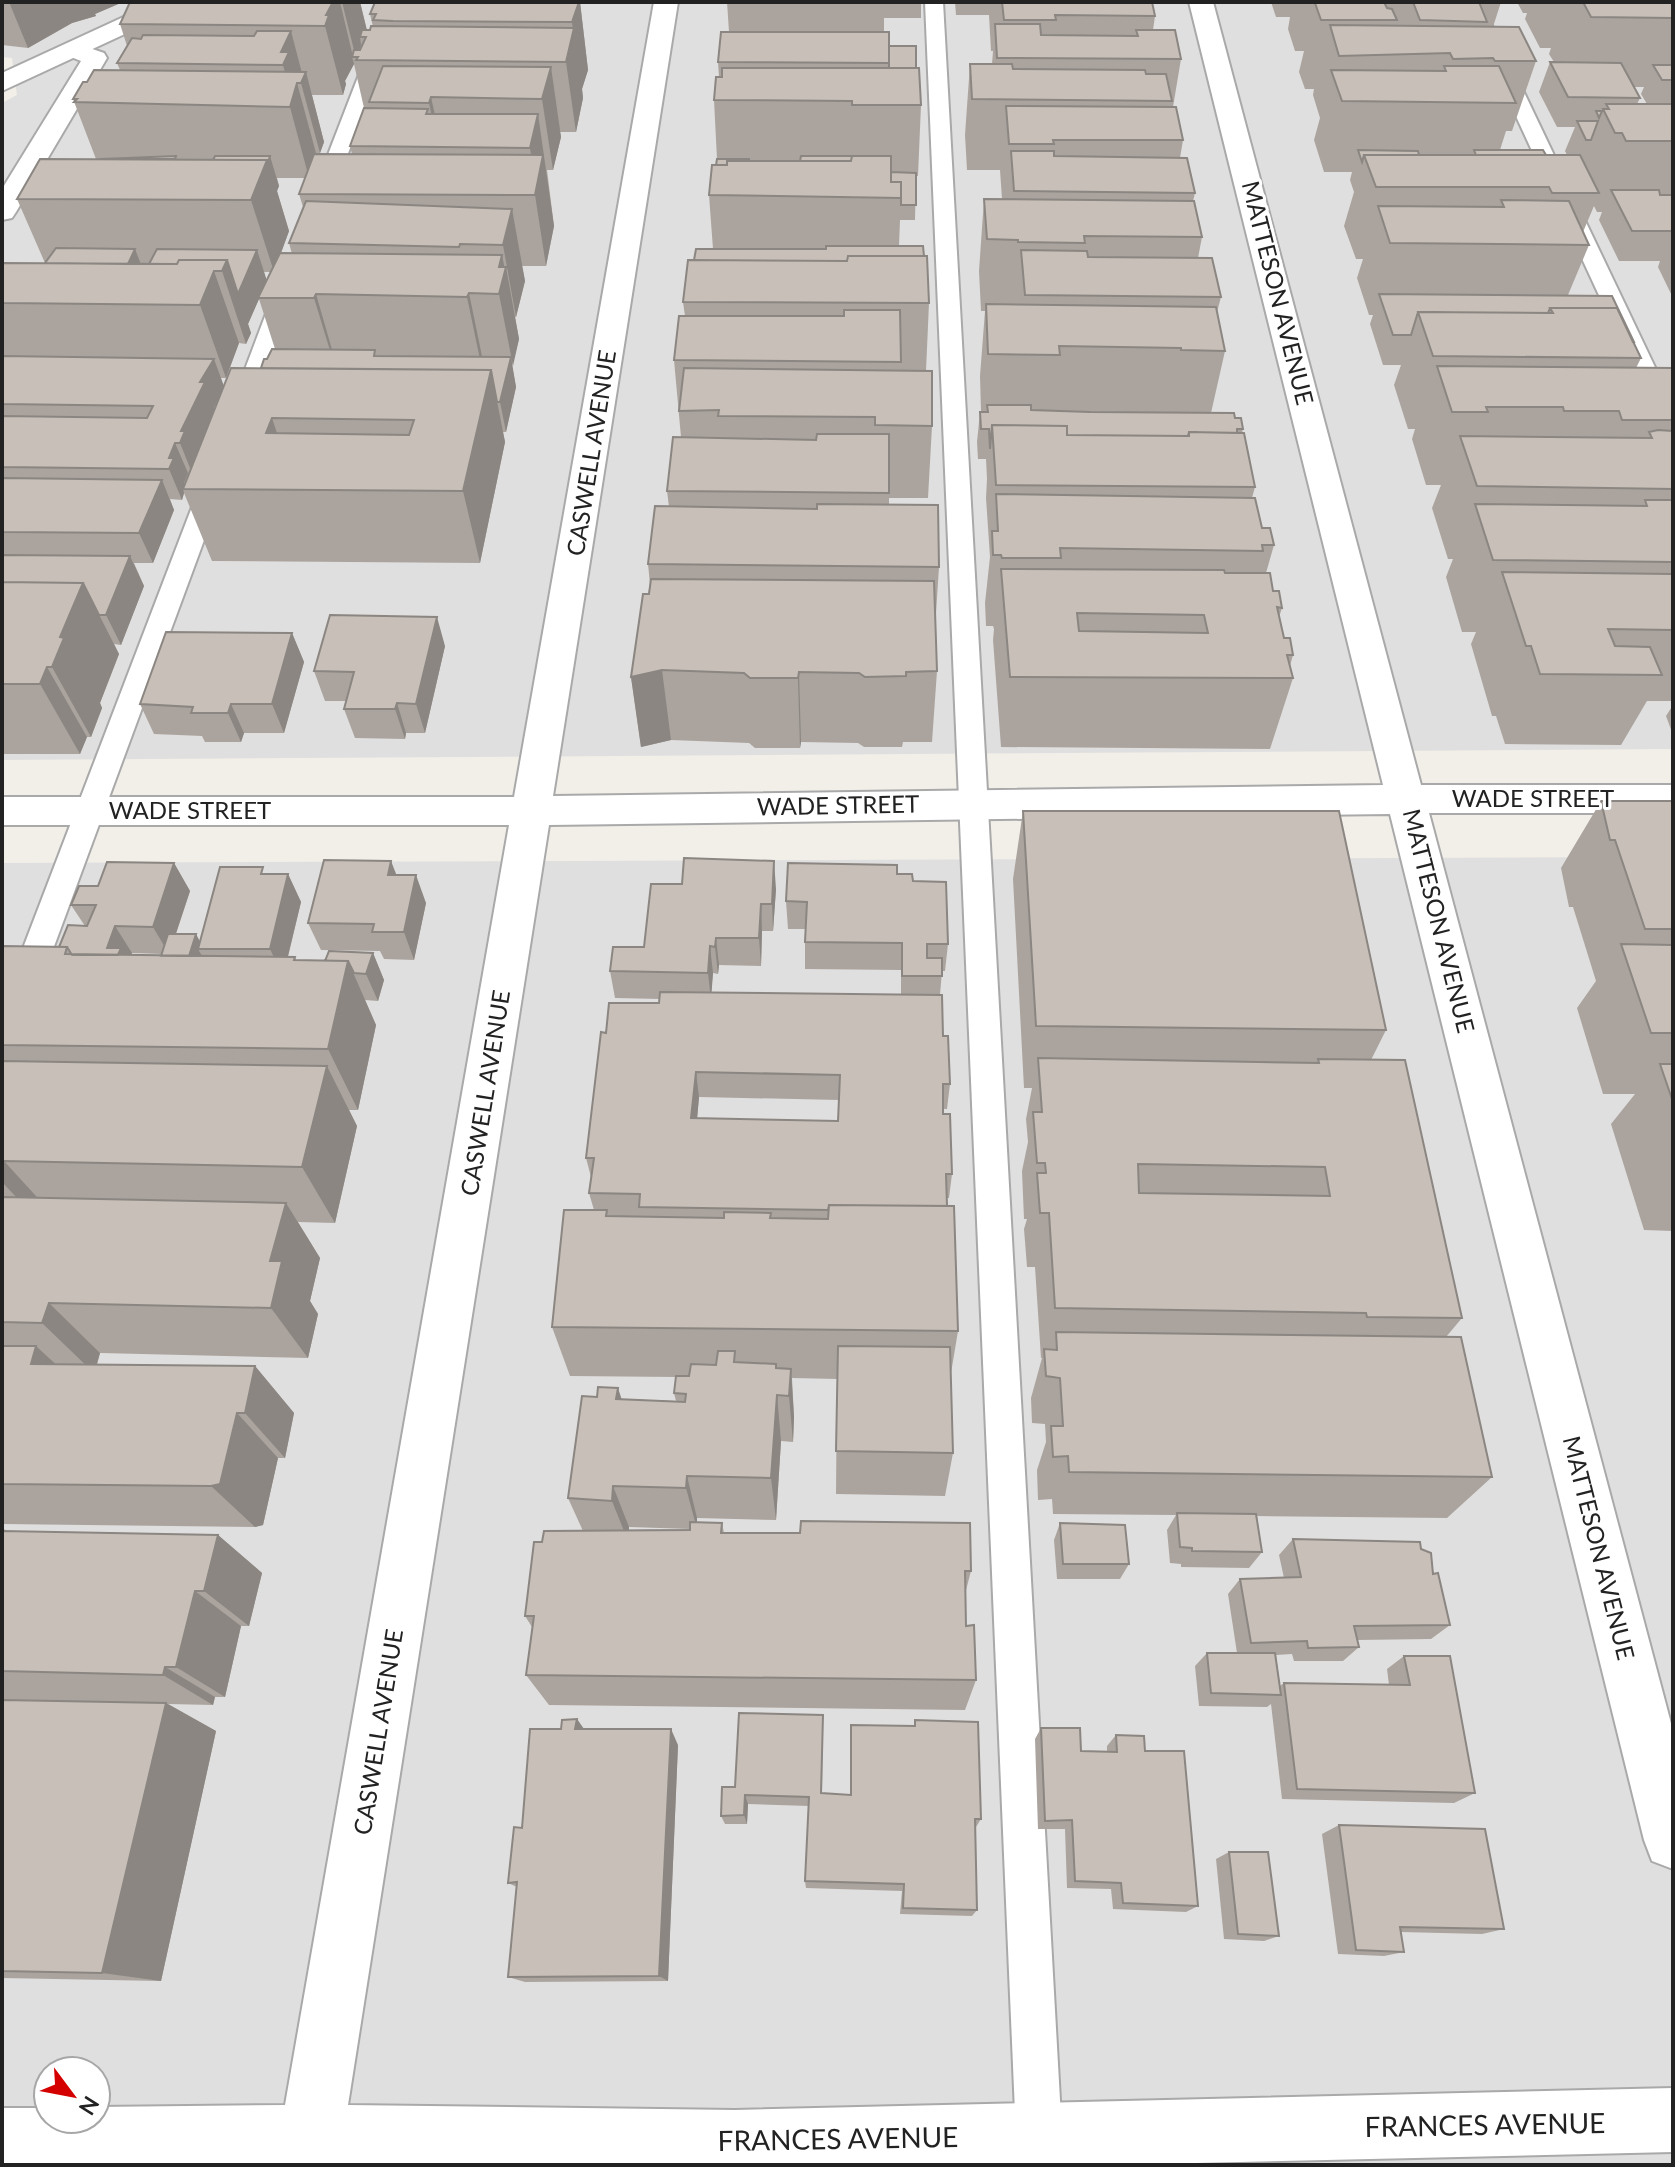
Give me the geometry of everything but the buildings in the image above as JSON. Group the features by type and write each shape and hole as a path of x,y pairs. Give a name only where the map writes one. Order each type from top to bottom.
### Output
{"street":[{"path":"8,77 75,50 175,2"},
{"name":"CASWELL AVENUE","path":"292,2151 533,811 666,2"},
{"name":"MATTESON AVENUE","path":"1201,2 1673,1840"},
{"path":"2,212 95,58 75,50"},
{"name":"WADE STREET","path":"2,811 533,811 1407,799 1673,799"},
{"name":"FRANCES AVENUE","path":"2,2140 292,2151 744,2153 1039,2136 1673,2120"}],"lane":[{"path":"312,224 396,2"},
{"path":"934,2 971,804 1039,2136"},
{"path":"1472,2 1673,429"},
{"path":"234,428 295,268"},
{"path":"2,1044 217,472"}],"shaded area":[{"path":"2,2 1673,2 1673,749 2,760 2,103 17,95 12,58 2,57"},
{"path":"1673,857 1673,2165 2,2165 2,863"}]}
